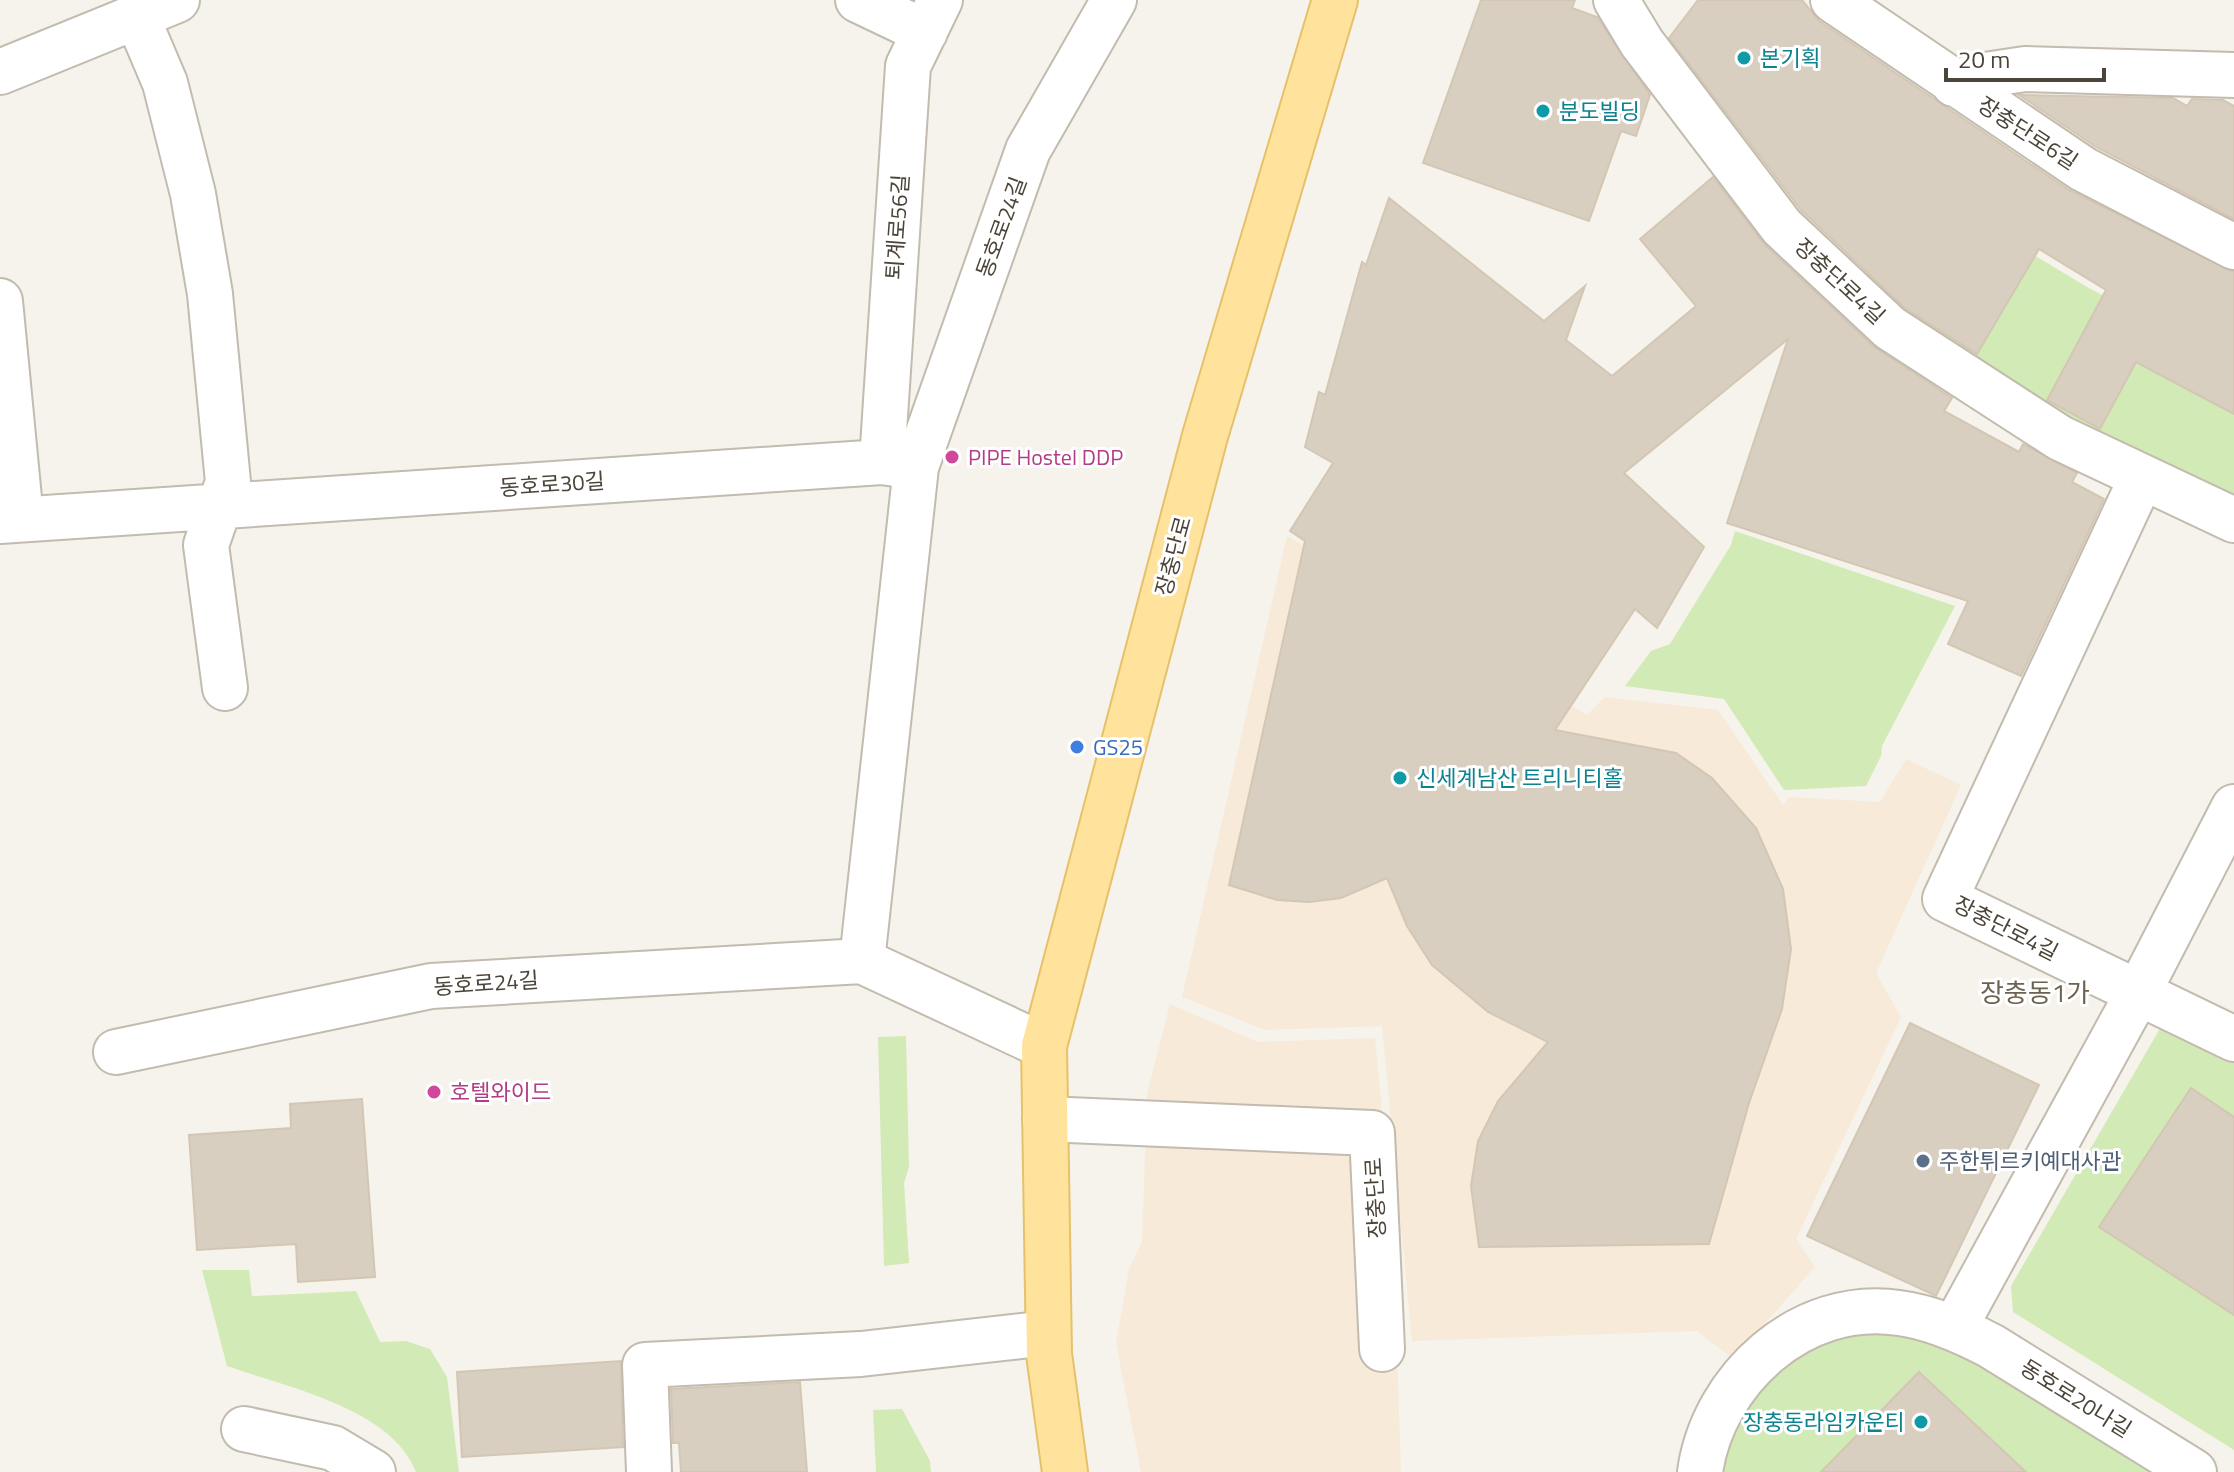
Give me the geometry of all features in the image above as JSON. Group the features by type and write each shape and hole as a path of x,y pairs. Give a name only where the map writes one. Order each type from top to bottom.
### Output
{"main road":[{"name":"장충단로","path":"1065,1472 1048,1333 1044,1046 1205,436 1335,0"}],"street":[{"path":"0,72 177,0"},
{"path":"858,0 932,16"},
{"name":"동호로24길","path":"862,961 899,464 1028,150 1114,0"},
{"name":"장충단로4길","path":"1616,0 1642,43 1782,227 1890,328 2060,438 2234,520"},
{"name":"장충단로6길","path":"1833,0 2083,169 2234,247"},
{"name":"퇴계로56길","path":"899,464 908,66 932,16"},
{"path":"137,17 165,83 193,194 210,294 228,482 206,545 225,688"},
{"path":"1954,84 1972,77 2025,69 2234,75"},
{"path":"0,301 11,520"},
{"name":"동호로30길","path":"11,520 899,464"},
{"name":"장충단로4길","path":"2142,477 1945,899 2234,1039"},
{"path":"1955,1327 2138,993 2234,807"},
{"name":"동호로24길","path":"116,1052 431,986 862,961 1044,1046"},
{"name":"장충단로","path":"1045,1119 1372,1133 1382,1349"},
{"name":"동호로20나길","path":"1700,1472 1715,1418 1744,1373 1783,1339 1831,1318 1898,1312 1955,1327 2041,1375 2194,1472"},
{"path":"649,1472 645,1365 861,1354 1048,1333"},
{"path":"244,1429 333,1448 373,1472"}],"shaded area":[{"path":"1287,536 1587,715 1605,697 1718,710 1783,805 1790,797 1880,802 1906,759 1961,785 1876,973 1901,1017 1796,1239 1815,1267 1733,1359 1697,1331 1412,1341 1382,1026 1265,1030 1182,997"},
{"path":"1170,1004 1258,1042 1375,1038 1393,1228 1401,1472 1141,1472 1116,1343 1129,1269 1142,1242 1147,1093"}],"green space":[{"path":"1926,190 2087,287 2172,332 2151,370 2234,414 2234,512 2027,401 1862,282","holes":["2030,263 1979,351 1922,317","2101,299 2155,327 2100,428 2047,400"]},
{"path":"1735,531 1955,606 1882,746 1881,756 1866,786 1784,790 1724,699 1625,686 1651,651 1670,644 1731,545"},
{"path":"2162,1025 2234,1063 2234,1117 2190,1089 2099,1227 2234,1315 2234,1450 2013,1312 2011,1286"},
{"path":"906,1036 909,1167 904,1183 909,1263 884,1266 878,1037"},
{"path":"202,1270 249,1270 252,1296 356,1291 380,1342 406,1341 430,1349 447,1377 459,1472 416,1472 403,1450 385,1431 361,1416 306,1392 227,1366"},
{"path":"1898,1312 2162,1472 2026,1472 1919,1372 1821,1472 1700,1472 1744,1373"},
{"path":"902,1409 930,1461 931,1472 876,1472 873,1410"}],"building":[{"name":"분도빌딩","path":"1481,0 1575,0 1572,8 1597,17 1650,95 1636,136 1621,131 1589,221 1423,163"},
{"path":"1698,0 1802,0 1819,21 2069,190 2234,272 2234,414 2136,362 2100,429 2047,400 2106,290 2039,249 1977,354 1905,308 1801,210 1669,38"},
{"path":"2019,95 2173,98 2187,106 2192,99 2223,100 2234,106 2234,219 2096,147"},
{"path":"1713,177 1765,245 1873,346 1952,398 1944,411 2019,452 2023,444 2077,473 2072,482 2104,499 2021,676 1948,644 1968,601 1727,523 1788,339 1624,473 1704,547 1657,628 1635,609 1555,730 1676,753 1712,778 1756,828 1783,889 1791,949 1782,1009 1749,1103 1709,1244 1479,1247 1471,1186 1478,1141 1498,1101 1548,1042 1488,1012 1432,965 1407,926 1387,878 1341,898 1309,902 1277,900 1229,885 1305,541 1290,531 1333,463 1305,447 1319,392 1325,395 1362,262 1366,265 1389,198 1544,321 1585,286 1566,340 1612,376 1696,306 1640,239"},
{"name":"주한튀르키예대사관","path":"1910,1023 2039,1085 1936,1296 1807,1236"},
{"path":"2191,1088 2234,1117 2234,1315 2099,1227"},
{"path":"362,1099 375,1277 298,1282 296,1244 197,1250 189,1135 291,1128 290,1104"},
{"path":"621,1361 623,1447 462,1457 457,1372"},
{"name":"장충동라임카운티","path":"1919,1372 2026,1472 1821,1472"},
{"path":"800,1382 807,1472 681,1472 679,1443 673,1443 671,1389"}],"place":[{"name":"본기획","path":"1744,58"},
{"name":"분도빌딩","path":"1543,111"},
{"name":"PIPE Hostel DDP","path":"952,457"},
{"name":"GS25","path":"1077,747"},
{"name":"신세계남산 트리니티홀","path":"1400,778"},
{"name":"호텔와이드","path":"434,1092"},
{"name":"주한튀르키예대사관","path":"1923,1161"},
{"name":"장충동라임카운티","path":"1921,1422"}],"district":[{"name":"장충동1가","path":"2035,992"}]}
